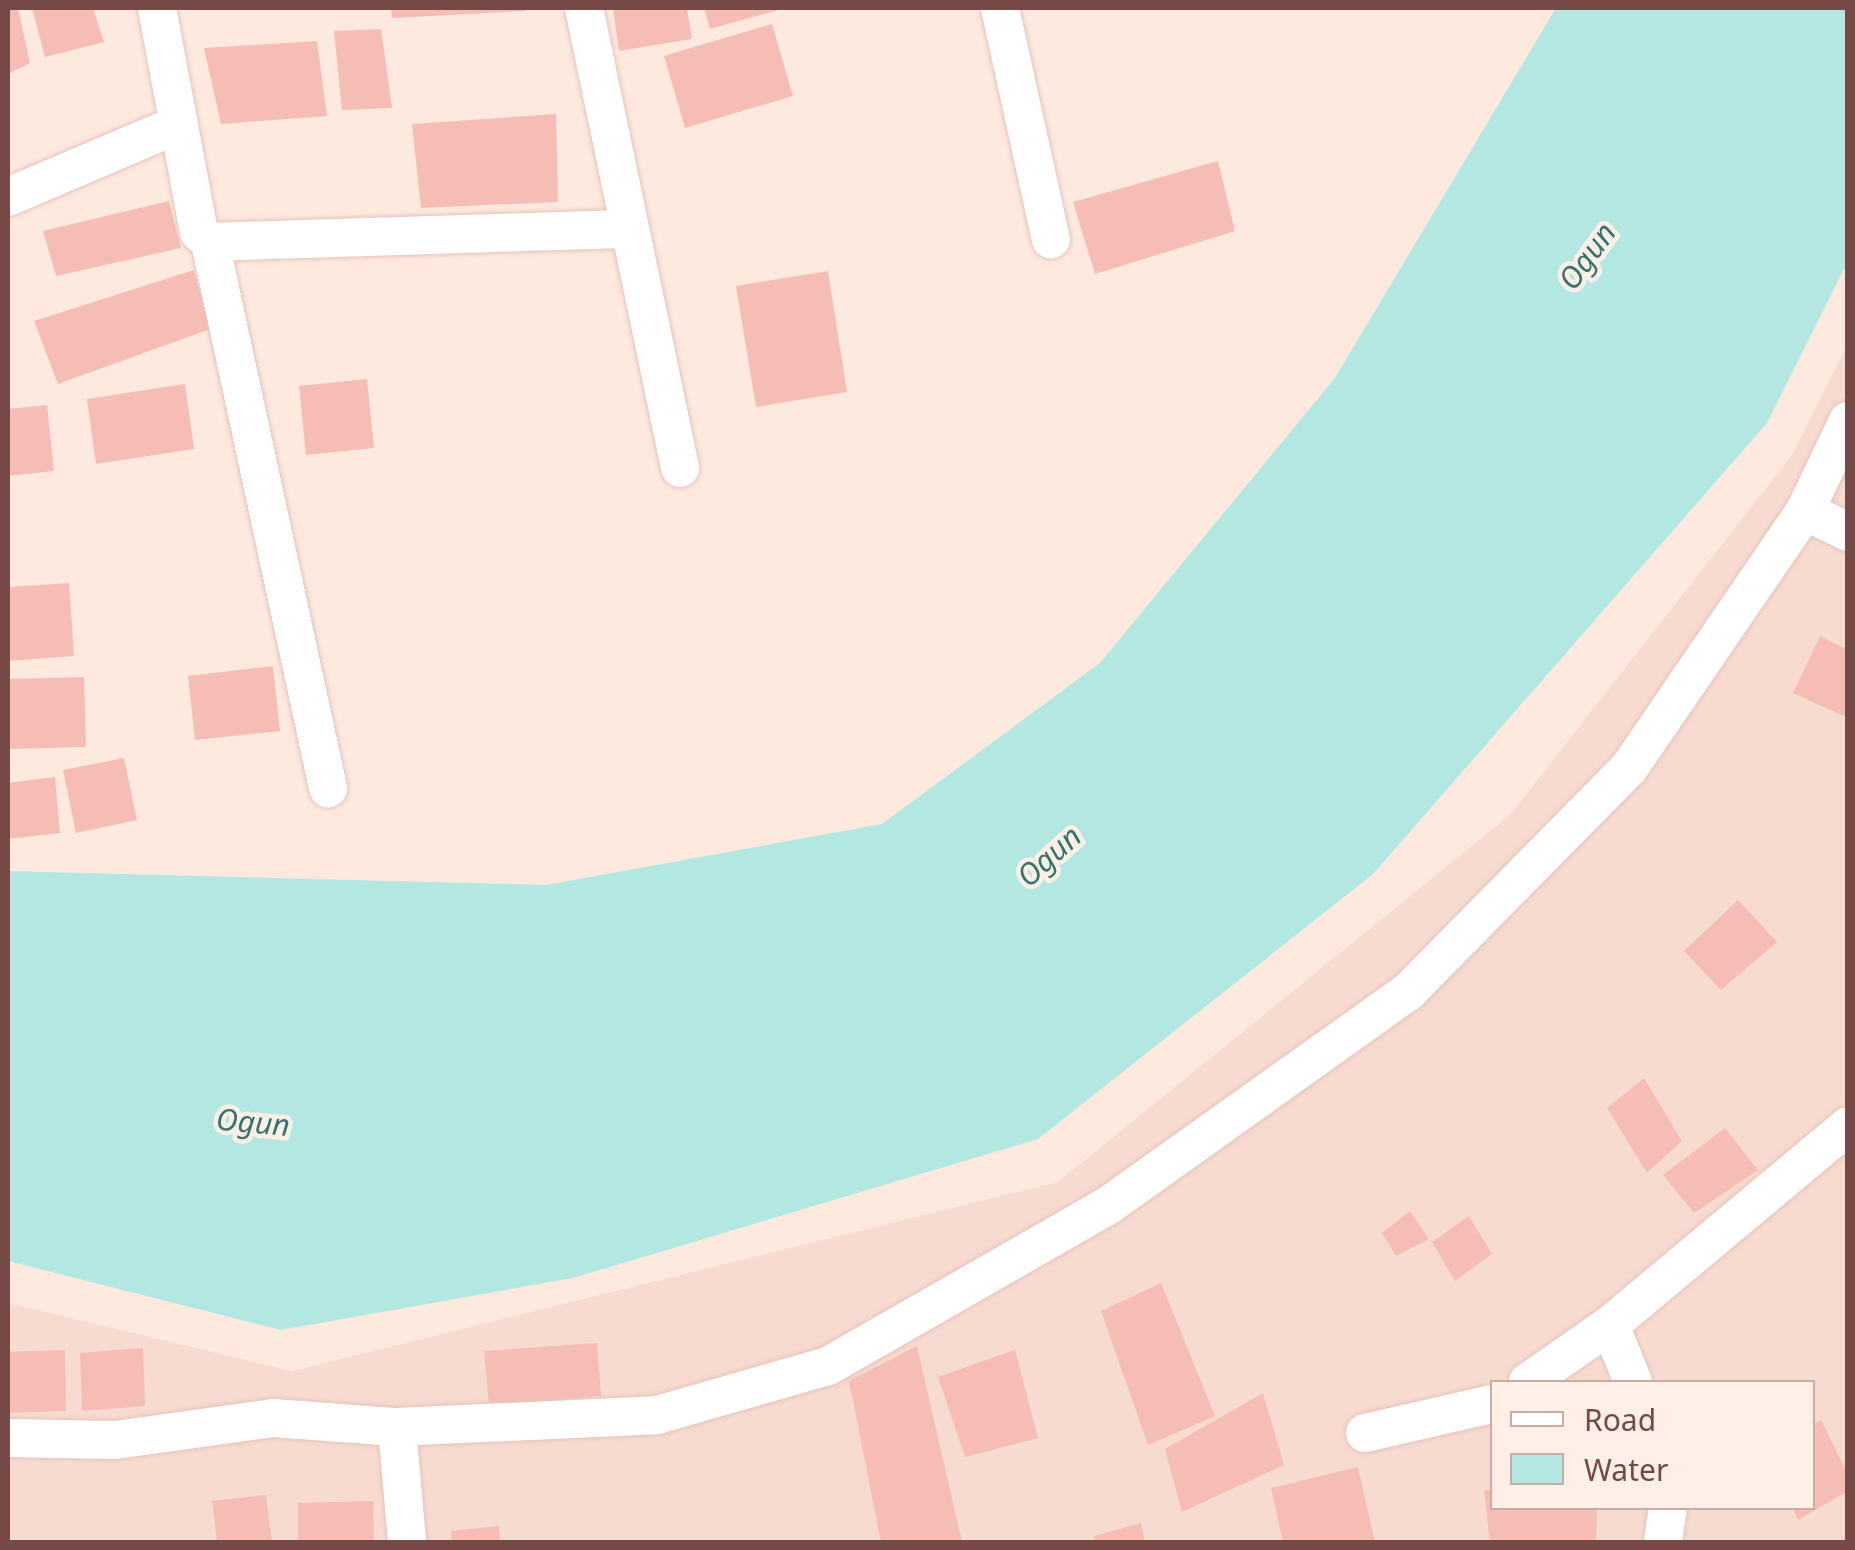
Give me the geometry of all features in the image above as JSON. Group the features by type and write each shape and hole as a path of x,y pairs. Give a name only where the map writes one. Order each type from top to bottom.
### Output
{"street":[{"path":"157,8 199,232 210,242 328,788"},
{"path":"584,8 680,468"},
{"path":"1000,8 1051,239"},
{"path":"8,197 177,125"},
{"path":"210,242 629,229"},
{"path":"8,1438 114,1440 273,1418 397,1427 657,1415 828,1366 1110,1205 1409,991 1628,768 1805,511 1848,422"},
{"path":"1805,511 1848,532"},
{"path":"1531,1380 1610,1324 1848,1126"},
{"path":"1610,1324 1632,1380"},
{"path":"1366,1433 1490,1404"},
{"path":"397,1427 407,1542"},
{"path":"1663,1542 1668,1510"}],"shaded area":[{"path":"1847,346 1847,1542 8,1542 8,1303 292,1371 1058,1182 1510,815 1792,455"}],"water":[{"name":"Ogun","path":"1556,8 1847,8 1847,263 1767,423 1373,874 1038,1139 573,1278 281,1330 8,1261 8,871 546,885 882,824 1100,663 1335,378"}],"building":[{"path":"8,8 18,8 30,63 8,74"},
{"path":"32,8 93,8 104,42 45,57"},
{"path":"391,8 525,8 526,11 392,18"},
{"path":"613,8 687,8 692,39 619,51"},
{"path":"704,8 782,8 782,9 710,29"},
{"path":"772,24 793,96 685,128 664,56"},
{"path":"381,29 392,108 342,110 334,31"},
{"path":"317,41 327,116 221,124 204,48"},
{"path":"556,114 558,202 421,208 412,124"},
{"path":"1218,161 1235,231 1095,274 1073,202"},
{"path":"169,201 181,248 56,276 43,231"},
{"path":"194,270 210,329 58,384 34,321"},
{"path":"828,271 847,392 756,407 736,286"},
{"path":"367,379 374,448 306,455 299,386"},
{"path":"185,384 194,449 96,464 87,399"},
{"path":"47,405 54,471 8,476 8,409"},
{"path":"69,583 74,656 8,661 8,587"},
{"path":"1820,636 1848,650 1848,718 1793,693"},
{"path":"273,666 280,731 195,740 188,676"},
{"path":"84,677 86,747 8,749 8,679"},
{"path":"124,758 137,820 76,833 63,770"},
{"path":"55,777 60,833 8,839 8,783"},
{"path":"1738,900 1777,942 1721,990 1684,951"},
{"path":"1644,1078 1682,1141 1647,1173 1607,1108"},
{"path":"1725,1128 1758,1170 1694,1213 1663,1175"},
{"path":"1410,1211 1429,1239 1396,1256 1382,1233"},
{"path":"1469,1216 1492,1254 1455,1281 1432,1242"},
{"path":"1161,1283 1215,1416 1148,1445 1101,1311"},
{"path":"597,1343 601,1396 489,1406 484,1351"},
{"path":"917,1346 962,1542 881,1542 849,1381"},
{"path":"143,1348 145,1406 82,1411 80,1353"},
{"path":"65,1350 66,1411 8,1413 8,1352"},
{"path":"1015,1350 1038,1438 965,1457 938,1377"},
{"path":"1263,1393 1284,1465 1182,1512 1165,1449"},
{"path":"1821,1420 1848,1475 1848,1491 1798,1520 1794,1510 1815,1510 1815,1423"},
{"path":"1358,1467 1375,1542 1283,1542 1271,1488"},
{"path":"1484,1490 1490,1490 1490,1510 1597,1510 1596,1542 1490,1542"},
{"path":"266,1495 272,1542 217,1542 212,1501"},
{"path":"373,1501 374,1542 298,1542 298,1503"},
{"path":"1141,1523 1145,1542 1095,1542 1094,1536"},
{"path":"499,1526 500,1542 452,1542 451,1531"}]}
